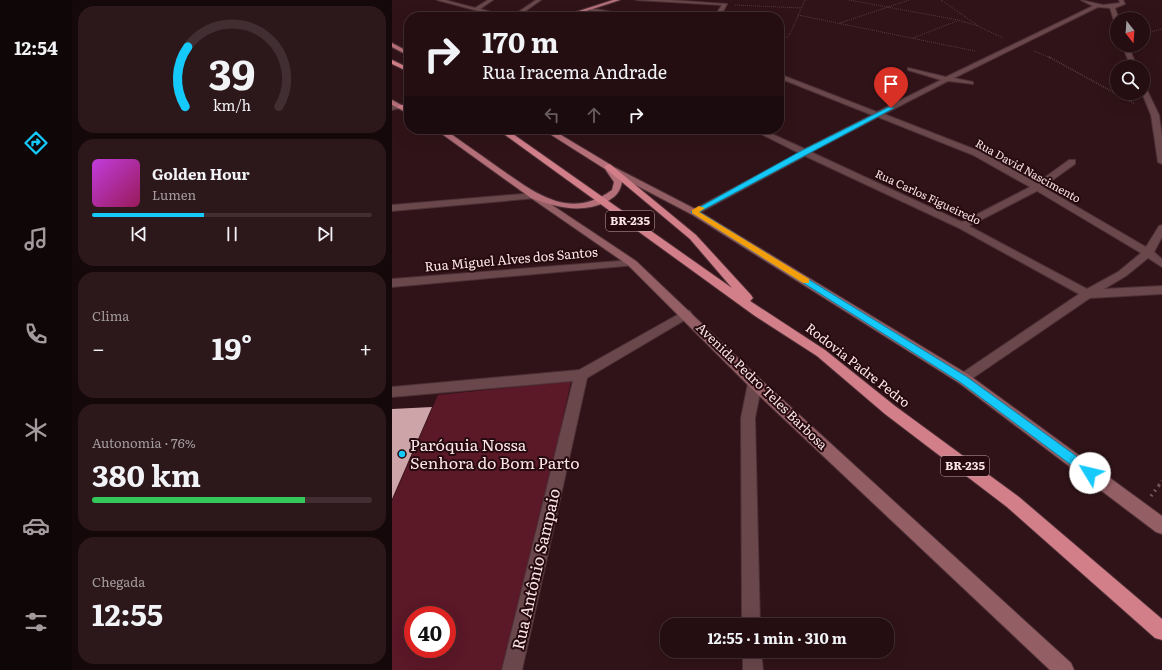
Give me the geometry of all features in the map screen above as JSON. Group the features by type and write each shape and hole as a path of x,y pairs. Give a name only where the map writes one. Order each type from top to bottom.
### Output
{"highway":[{"path":"392,62 404,68"},
{"name":"Rodovia Padre Pedro","path":"507,134 759,313 821,353 890,410 1013,502 1162,631"},
{"path":"608,167 693,237 759,313"}],"main road":[{"path":"580,12 618,0"},
{"path":"395,46 404,51"},
{"path":"392,102 404,109"},
{"name":"Avenida Pedro Teles Barbosa","path":"446,134 534,196"},
{"path":"534,196 570,206 585,206 602,202 616,190 618,182 608,167 554,134"}],"street":[{"path":"439,0 488,12"},
{"path":"476,9 491,0"},
{"path":"521,12 539,0"},
{"path":"638,0 727,2 721,12"},
{"path":"1083,0 1098,5 1112,6 1123,4 1121,0"},
{"path":"694,212 803,153 992,55 1098,5"},
{"path":"1112,6 1114,12"},
{"path":"590,9 604,12"},
{"path":"910,69 946,79 971,83"},
{"name":"Rua David Nascimento","path":"784,78 976,153 1037,187 1148,253 1162,264"},
{"path":"1148,100 1155,115 1162,162"},
{"path":"392,108 401,107"},
{"name":"Rua Carlos Figueiredo","path":"765,134 962,226 1088,294"},
{"path":"962,226 1037,187 1072,162"},
{"path":"608,167 694,212 964,379 1162,526"},
{"path":"392,208 534,196"},
{"name":"Avenida Pedro Teles Barbosa","path":"534,196 632,263 686,314 755,383 1064,670"},
{"path":"964,379 1088,294 1122,274 1148,253 1162,228"},
{"name":"Rua Miguel Alves dos Santos","path":"392,283 632,263"},
{"path":"1088,294 1162,290"},
{"path":"392,392 581,375 686,314"},
{"name":"Rua Antônio Sampaio","path":"512,670 581,375"},
{"path":"752,618 748,418 755,383"},
{"path":"752,658 753,670"}],"path":[{"path":"784,40 790,34 805,0"},
{"path":"848,0 958,20 980,27 1016,44 1054,58 1155,115"},
{"path":"840,23 909,0"},
{"path":"941,0 980,27"},
{"path":"727,2 801,8"},
{"path":"798,16 840,23 992,55"},
{"path":"912,38 958,20"},
{"path":"1150,32 1162,29"}],"shaded area":[{"path":"571,381 508,670 392,670 392,501 438,395"}],"building":[{"name":"Paróquia Nossa Senhora do Bom Parto","path":"432,407 392,499 392,409"}],"slow traffic":[{"path":"701,208 694,212 806,281"}],"place":[{"name":"Paróquia Nossa Senhora do Bom Parto","path":"402,454"}],"route":[{"path":"891,108 803,153 694,212 964,379 1090,473"}]}
